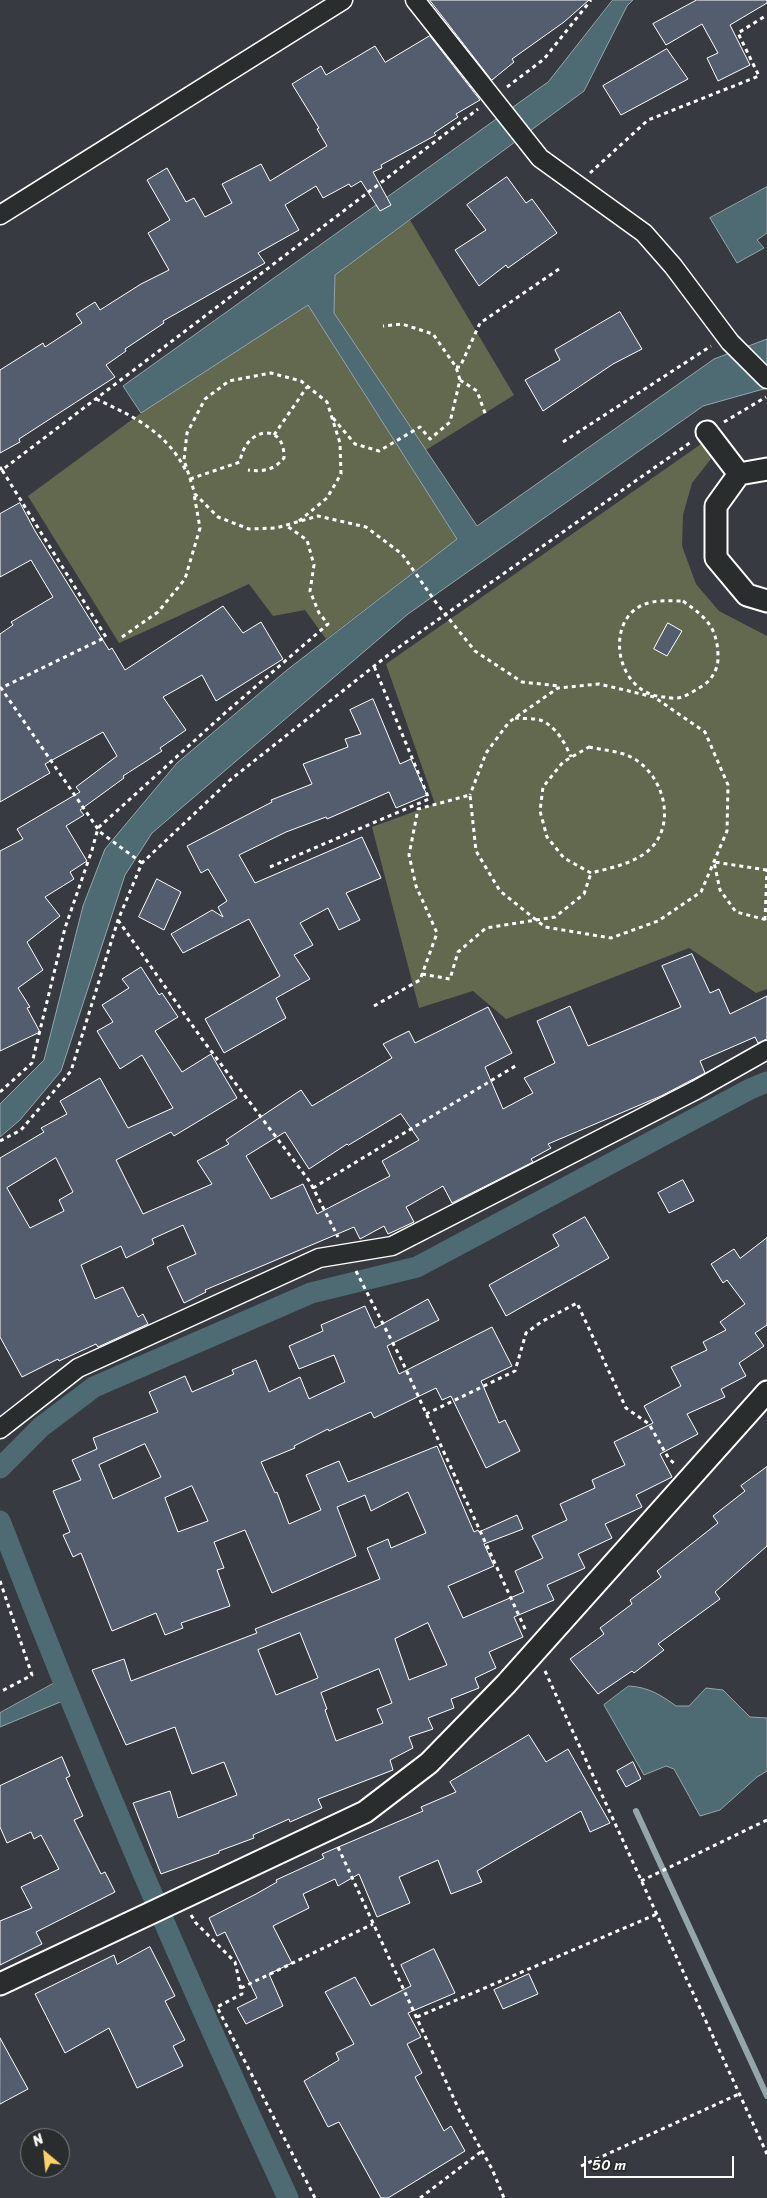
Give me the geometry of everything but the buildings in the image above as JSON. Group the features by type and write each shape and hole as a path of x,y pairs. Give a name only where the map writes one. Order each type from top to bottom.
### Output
{"street":[{"path":"0,215 343,0"},
{"path":"416,0 540,158 644,233 673,266 728,339 767,379"},
{"path":"707,432 740,474"},
{"path":"767,468 740,474 716,506 716,558 747,595 767,601"},
{"path":"0,1429 78,1368 319,1258 392,1246 696,1090 767,1050"},
{"path":"0,1984 365,1812 429,1763 536,1651 767,1392"}],"path":[{"path":"142,863 98,828 1,687 106,637 1,469 544,59 591,0"},
{"path":"577,185 648,120 759,76 738,33 767,15"},
{"path":"456,367 460,367 480,323 559,269"},
{"path":"331,415 355,444 379,451 420,427 430,439 450,422 460,380 456,367 434,334 402,324 383,326"},
{"path":"563,442 728,339"},
{"path":"299,521 327,498 341,474 340,443 327,402 301,381 271,374 229,381 205,399 187,433 184,460 195,494 218,517 249,529 276,528 318,516 366,527 402,554 445,614 475,650 522,682 568,687"},
{"path":"460,380 477,391 486,416"},
{"path":"274,436 307,387"},
{"path":"0,1141 21,1130 72,1071 118,920 142,863 230,780 374,666 445,614 707,432 767,396"},
{"path":"96,399 133,416 160,435 180,460 193,486 200,528 185,579 158,612 122,638"},
{"path":"190,479 240,462 242,448 252,438 266,432 279,437 285,446 284,458 276,468 258,472 248,470"},
{"path":"0,1092 32,1063 65,928 98,828 218,719 328,624 319,613 310,591 314,565 307,540 286,525"},
{"path":"654,697 598,684 558,688 509,722 486,754 470,795 476,851 500,891 545,926 610,938 658,921 701,892 727,831 728,785 705,732 654,697 637,688 624,672 618,641 633,612 651,602 683,601 708,620 718,641 719,664 708,684 681,698 654,697"},
{"path":"270,867 429,798 374,666"},
{"path":"515,718 540,720 557,732 566,744 571,757"},
{"path":"589,747 631,757 653,776 664,800 664,826 649,850 633,861 591,873 564,858 547,837 540,811 542,787 563,762 571,757 589,747"},
{"path":"374,1006 420,980 437,933 416,886 408,855 418,809 470,795"},
{"path":"714,862 767,870 766,920 736,912 720,890 714,862"},
{"path":"422,974 450,979 458,952 486,928 555,917 584,894 591,873"},
{"path":"118,920 202,1039 313,1188 426,1414 767,2154"},
{"path":"313,1188 517,1065"},
{"path":"426,1414 515,1371 526,1333 541,1322 577,1303 626,1408 649,1424 669,1459 690,1478"},
{"path":"0,1581 32,1675 0,1692"},
{"path":"641,1881 767,1820"},
{"path":"329,1829 460,2112 482,2151 504,2198"},
{"path":"183,1898 196,1923 235,1962 242,1994 217,2007 315,2198"},
{"path":"417,2017 656,1914"},
{"path":"241,1988 373,1924"},
{"path":"581,2166 740,2094"},
{"path":"420,2198 482,2151"}],"green space":[{"path":"410,220 514,395 426,450 334,313 335,275"},
{"path":"308,305 457,539 326,639 305,610 273,616 249,584 119,643 28,496 141,413"},
{"path":"704,442 714,455 692,483 683,515 682,546 696,584 719,611 767,636 767,989 756,993 689,948 506,1019 473,991 419,1008 372,827 435,804 386,664"}],"water":[{"path":"613,0 633,0 627,6 584,91 335,275 334,313 477,526 714,359 767,339 767,388 703,406 408,614 152,833 125,875 61,1071 20,1120 0,1137 0,1104 44,1060 83,906 105,849 177,763 287,670 457,539 308,305 141,413 123,386 548,82"},
{"path":"767,187 767,233 757,240 764,248 737,263 710,218"},
{"path":"62,1679 70,1698 0,1727 0,1713"},
{"path":"629,1686 654,1692 676,1706 689,1706 706,1688 723,1690 750,1717 767,1718 767,1771 757,1777 720,1810 700,1816 674,1769 666,1766 644,1775 604,1705"}],"waterway":[{"path":"0,1468 41,1427 94,1387 311,1293 417,1267 750,1089 767,1082"},
{"path":"0,1521 33,1607 138,1862 288,2198"},
{"path":"636,1811 767,2096"}]}
